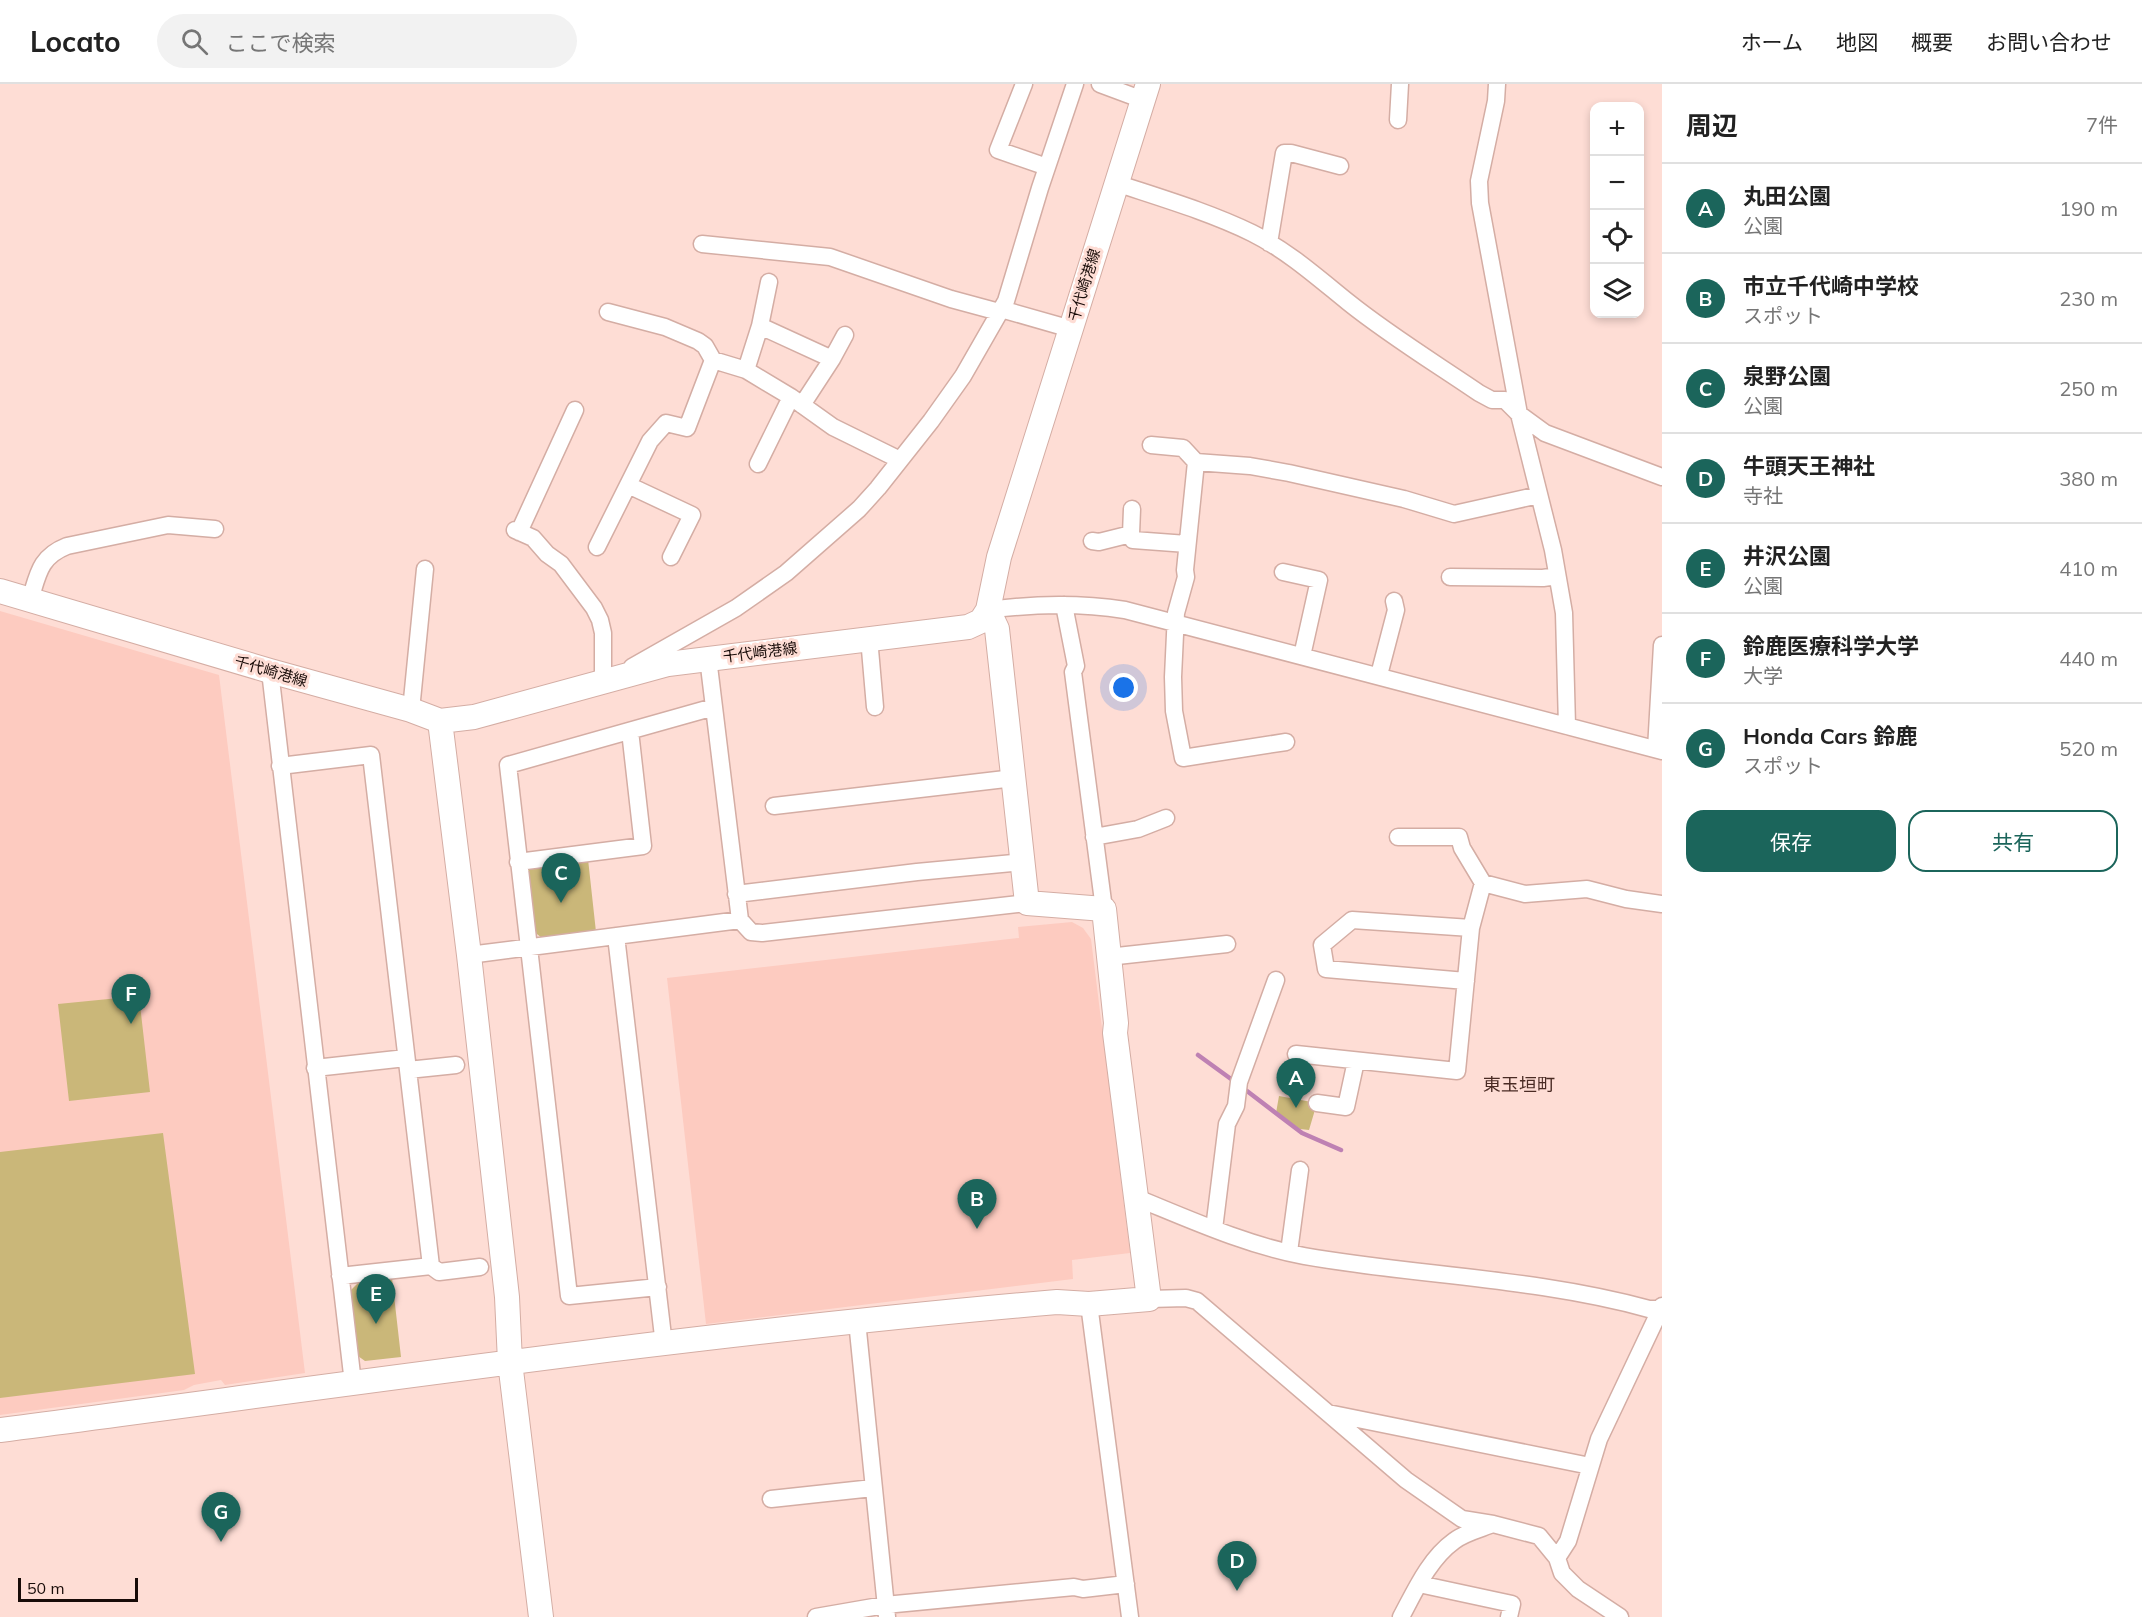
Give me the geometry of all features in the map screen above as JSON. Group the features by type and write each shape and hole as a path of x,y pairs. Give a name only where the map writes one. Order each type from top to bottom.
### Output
{"street":[{"path":"1024,84 998,150 1047,167"},
{"path":"575,410 517,531 533,538 547,554 561,564 594,608 603,633 607,681 736,608 786,573 859,509 900,460 963,376 1006,301 1075,84"},
{"path":"1100,84 1145,92"},
{"path":"1398,120 1400,84"},
{"path":"1497,84 1496,101 1479,181 1480,203 1520,414 1564,613 1567,726"},
{"name":"千代崎港線","path":"0,591 411,710 440,721 480,715 668,664 968,627 981,621 988,610 999,557 1145,92"},
{"path":"1269,243 1284,153 1340,166"},
{"path":"1116,183 1208,214 1253,233 1286,253 1322,279 1348,302 1479,393 1492,400 1505,400 1545,433 1662,477"},
{"path":"702,244 830,257 951,299 1071,329"},
{"path":"746,370 760,326 769,282"},
{"path":"608,312 665,327 698,340 705,346 713,360 746,370 832,427 900,460"},
{"path":"760,326 832,359"},
{"path":"758,464 796,401 832,359 845,335"},
{"path":"597,546 650,441 666,423 687,428 713,360"},
{"path":"1151,445 1183,448 1196,462 1250,466 1289,473 1404,499 1454,514 1539,495"},
{"path":"1196,462 1187,544 1186,577 1176,613 1173,677 1174,711 1183,758 1286,742"},
{"path":"628,486 692,515 671,557"},
{"path":"1132,509 1131,534 1133,540 1187,544"},
{"path":"30,600 41,564 56,550 168,525 215,529"},
{"path":"1092,541 1099,542 1131,534"},
{"path":"411,710 425,569"},
{"path":"1283,572 1319,580 1302,656"},
{"path":"1450,577 1544,578 1557,576"},
{"path":"1379,675 1396,610 1394,601"},
{"path":"1064,605 1076,666 1073,672 1104,909 1116,1023 1115,1033 1149,1299"},
{"path":"1027,903 997,629 988,610 1064,605 1125,610 1659,750 1662,645"},
{"path":"869,638 875,707"},
{"path":"708,658 740,920 751,932 762,933 1027,903 1104,909"},
{"path":"270,671 353,1383"},
{"path":"658,1287 569,1296 508,765 714,707"},
{"path":"440,721 469,955 507,1297 510,1362 541,1617"},
{"path":"518,862 643,846 630,731"},
{"path":"280,766 371,755 431,1266"},
{"path":"774,806 1014,778"},
{"path":"1094,837 1138,828 1166,819"},
{"path":"1398,837 1459,837 1462,848 1483,883 1525,894 1587,889 1626,899 1662,904"},
{"path":"736,894 917,872 1024,862"},
{"path":"1296,1054 1457,1071 1471,928 1483,883"},
{"path":"469,955 740,920"},
{"path":"1466,981 1326,969 1322,945 1352,920 1471,928"},
{"path":"616,936 664,1345"},
{"path":"1108,957 1227,944"},
{"path":"1214,1229 1227,1124 1236,1106 1239,1082 1276,980"},
{"path":"1317,1103 1346,1107 1356,1061"},
{"path":"315,1068 407,1064 456,1065"},
{"path":"1289,1252 1300,1170"},
{"path":"1137,1198 1214,1229 1289,1252 1409,1271 1550,1287 1649,1309 1662,1308"},
{"path":"340,1276 431,1266 439,1272 480,1267"},
{"path":"0,1430 510,1362 857,1321 1058,1302 1089,1304 1185,1298 1197,1301 1406,1480 1462,1519 1493,1524 1539,1536 1557,1558 1562,1573 1578,1589 1620,1617"},
{"path":"1089,1304 1130,1617"},
{"path":"1557,1558 1568,1541 1603,1429 1662,1308"},
{"path":"857,1321 886,1611"},
{"path":"1324,1412 1590,1466"},
{"path":"771,1499 873,1488"},
{"path":"1401,1617 1438,1556 1455,1539 1493,1524"},
{"path":"816,1617 1125,1584"},
{"path":"1419,1584 1512,1604 1509,1617"}],"shaded area":[{"path":"0,611 219,675 305,1373 225,1385 221,1380 194,1385 184,1390 0,1415"},
{"path":"588,859 596,932 542,938 533,931 526,874 531,867"},
{"path":"1072,922 1083,928 1091,939 1130,1253 1072,1260 1073,1279 706,1324 667,978 1019,938 1018,927"},
{"path":"139,996 150,1092 69,1101 58,1004"},
{"path":"1279,1096 1317,1103 1309,1130 1300,1129 1276,1113"},
{"path":"163,1133 195,1374 0,1398 0,1152"},
{"path":"392,1278 401,1357 365,1361 358,1356 350,1291 358,1283"}],"waterway":[{"path":"1198,1055 1231,1079"},
{"path":"1247,1091 1302,1133 1341,1150"}],"place":[{"name":"泉野公園","path":"561,903"},
{"name":"鈴鹿医療科学大学","path":"131,1024"},
{"name":"丸田公園","path":"1296,1108"},
{"name":"市立千代崎中学校","path":"977,1229"},
{"name":"井沢公園","path":"376,1324"},
{"name":"Honda Cars 鈴鹿","path":"221,1542"},
{"name":"牛頭天王神社","path":"1237,1591"}],"district":[{"name":"東玉垣町","path":"1519,1084"}]}
